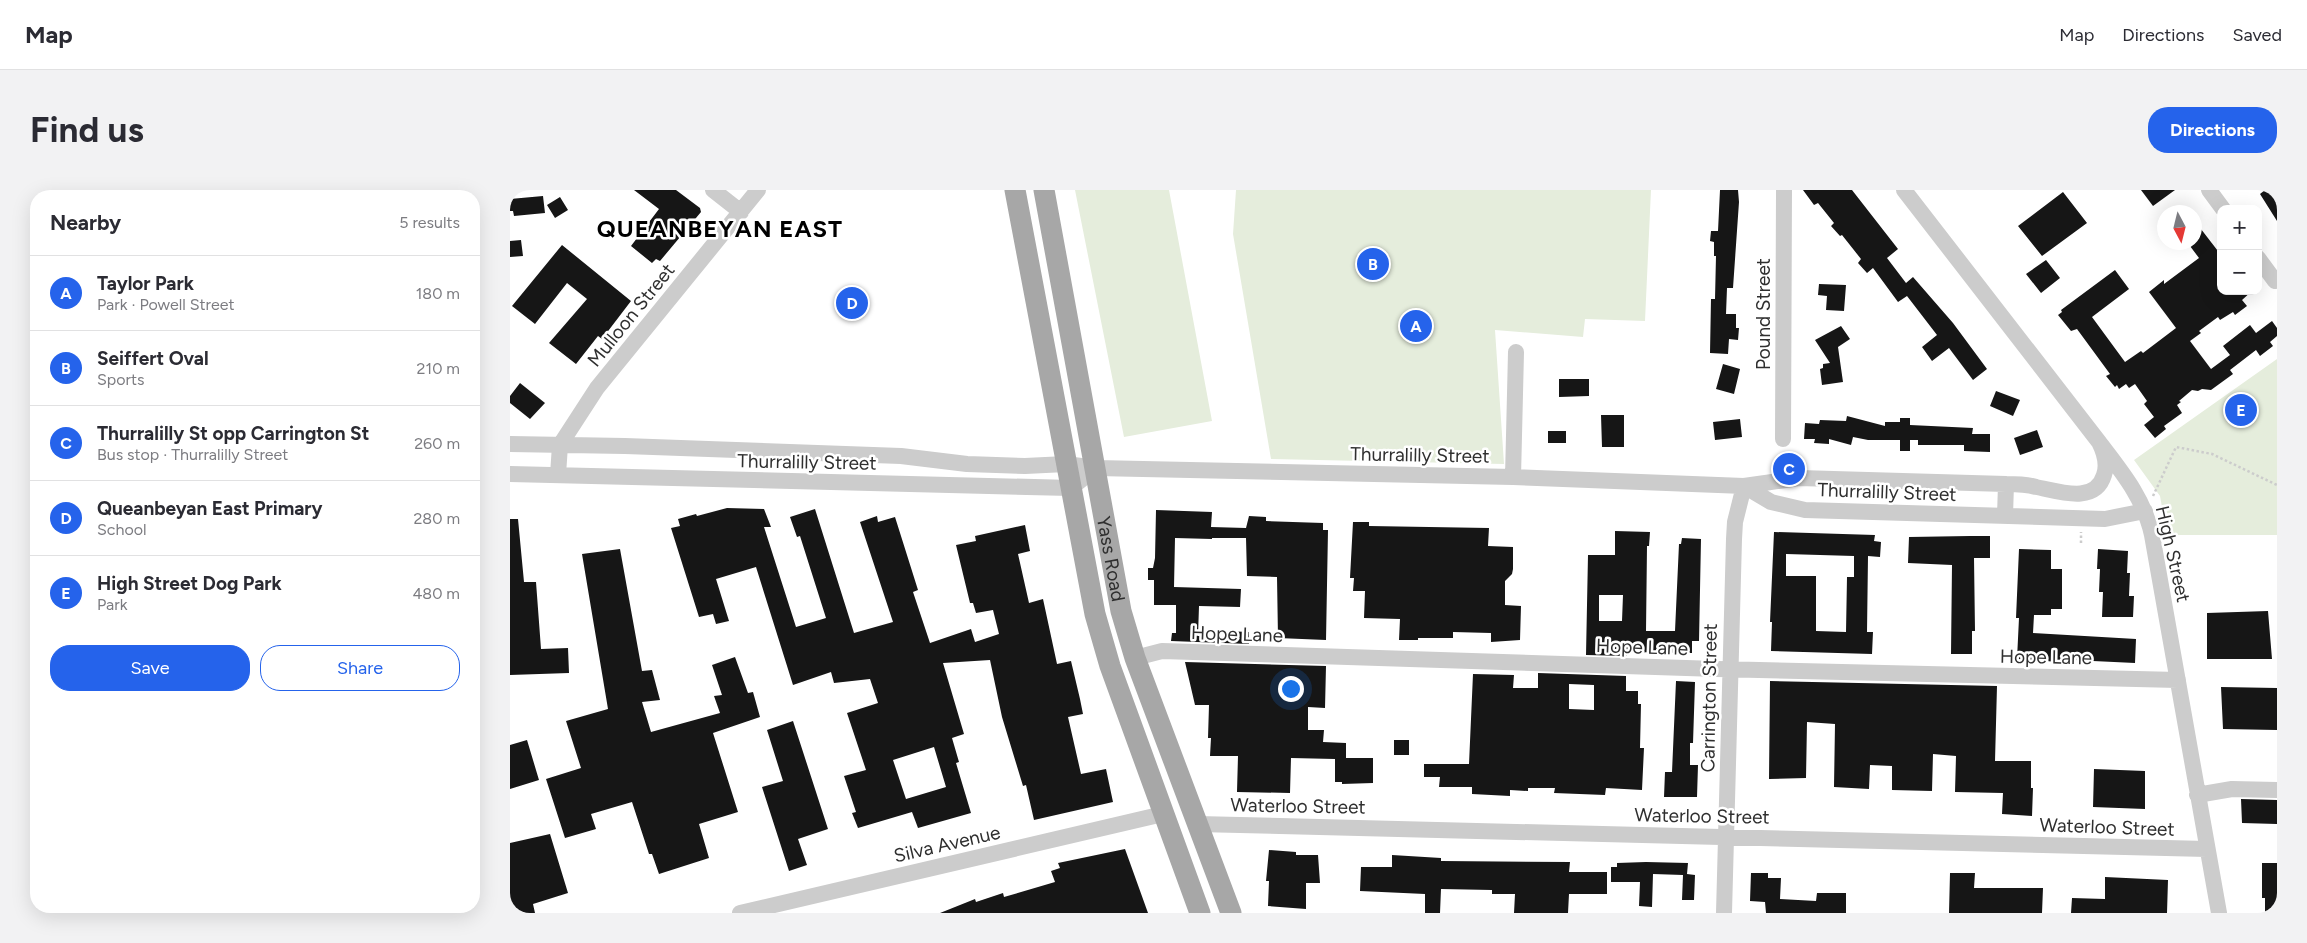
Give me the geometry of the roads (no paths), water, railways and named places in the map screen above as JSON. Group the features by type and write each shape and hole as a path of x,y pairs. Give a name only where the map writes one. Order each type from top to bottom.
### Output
{"main road":[{"name":"Yass Road","path":"1015,190 1090,592 1101,638 1200,913"},
{"name":"Yass Road","path":"1044,190 1116,585 1135,658 1231,913"},
{"path":"1164,814 1197,824"}],"street":[{"path":"713,190 740,212"},
{"name":"Mulloon Street","path":"558,475 560,445 597,388 758,190"},
{"name":"Pound Street","path":"1782,439 1784,190"},
{"name":"High Street","path":"1904,190 2099,442 2129,482 2146,510 2219,913"},
{"path":"2209,190 2220,205"},
{"path":"2262,264 2275,282"},
{"path":"1513,476 1516,352"},
{"name":"Thurralilly Street","path":"510,444 625,446 900,456 961,463 1008,465 1066,464 1096,468 1513,476 1744,486 1799,478 2006,484 2028,485 2071,494 2094,490 2102,480 2105,456 2099,442"},
{"path":"1071,488 1096,468"},
{"name":"Thurralilly Street","path":"510,474 1071,488"},
{"path":"2005,516 2006,484"},
{"name":"Thurralilly Street","path":"1744,486 1771,502 1805,510 2110,519 2146,510"},
{"name":"Carrington Street","path":"1724,913 1734,530 1744,486"},
{"name":"Hope Lane","path":"1135,658 1162,651 1730,670 2178,680"},
{"path":"2197,795 2232,789 2277,790"},
{"name":"Silva Avenue","path":"740,913 1164,814"},
{"name":"Waterloo Street","path":"1197,824 2207,849"}],"place":[{"name":"Seiffert Oval","path":"1373,264"},
{"name":"Queanbeyan East Primary","path":"852,303"},
{"name":"Taylor Park","path":"1416,326"},
{"name":"High Street Dog Park","path":"2241,410"},
{"name":"Thurralilly St opp Carrington St","path":"1789,469"}],"district":[{"name":"QUEANBEYAN EAST","path":"720,228"}]}
